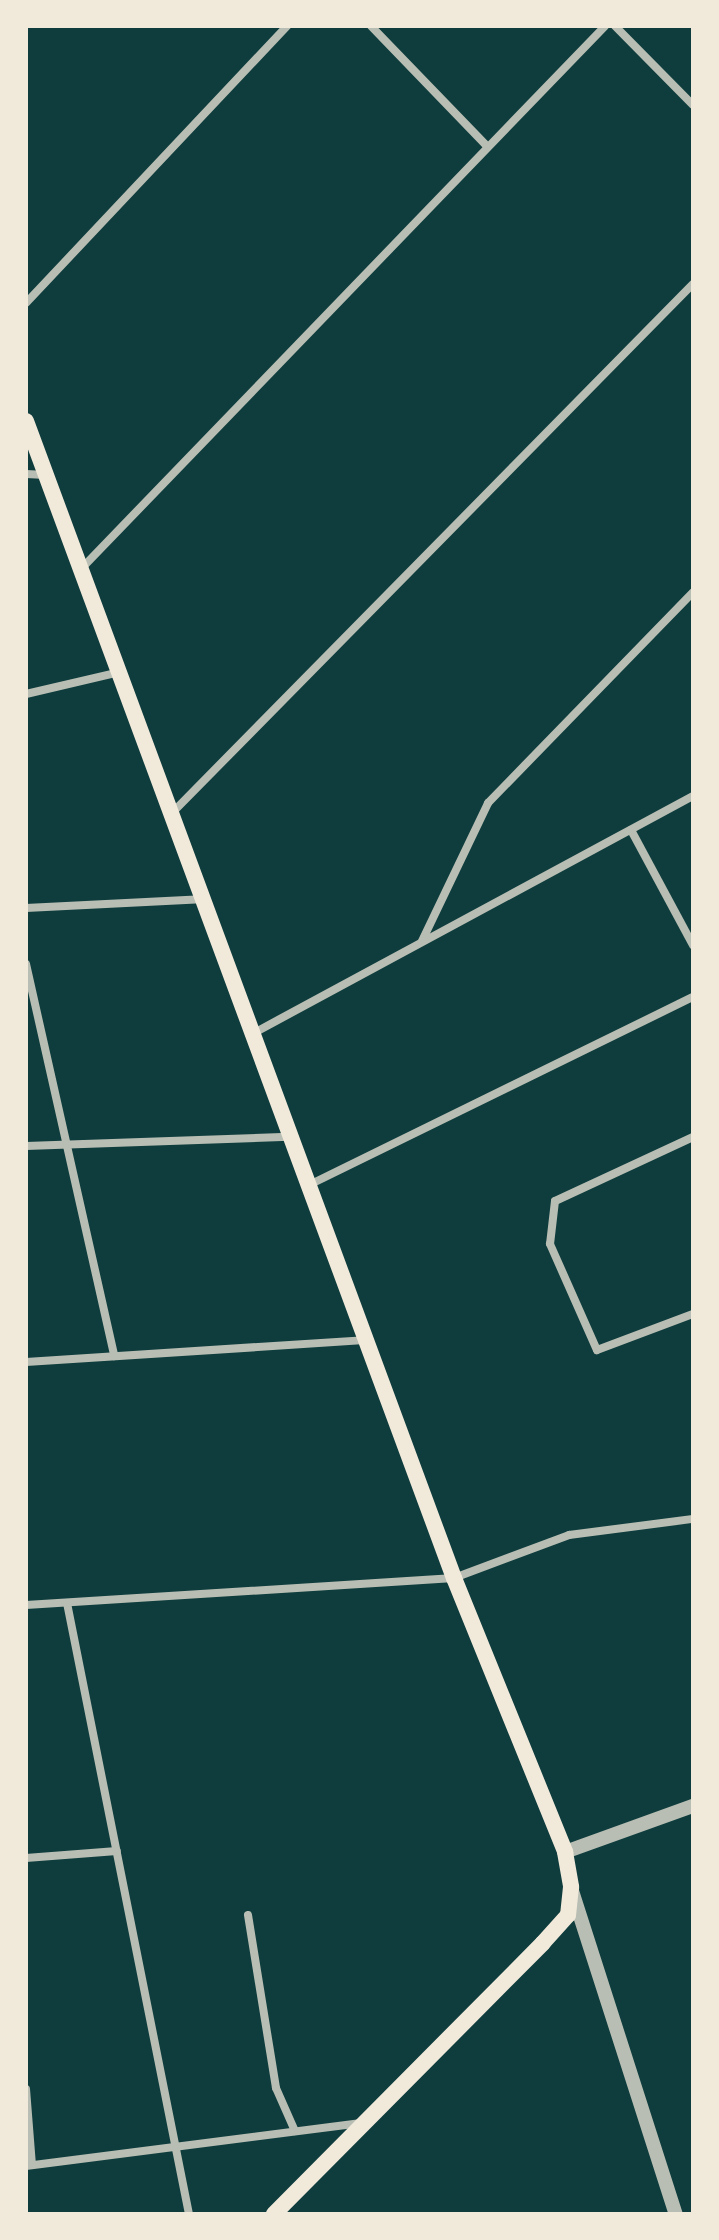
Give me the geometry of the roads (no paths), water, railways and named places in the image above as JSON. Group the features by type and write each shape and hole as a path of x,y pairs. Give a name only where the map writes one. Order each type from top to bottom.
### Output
{"main road":[{"path":"26,421 121,672 364,1340 454,1578 565,1852 571,1887 560,1924 274,2214"}],"street":[{"path":"26,303 287,26"},
{"path":"371,26 488,147"},
{"path":"82,568 605,26"},
{"path":"615,26 693,105"},
{"path":"172,813 693,284"},
{"path":"26,474 46,475"},
{"path":"422,942 488,803 693,592"},
{"path":"26,694 121,672"},
{"path":"251,1034 693,796"},
{"path":"631,830 693,945"},
{"path":"26,908 202,899"},
{"path":"26,964 61,1145 114,1356"},
{"path":"308,1185 693,997"},
{"path":"26,1146 289,1137"},
{"path":"693,1137 555,1201 550,1244 597,1350 693,1314"},
{"path":"26,1362 364,1340"},
{"path":"26,1605 454,1578 569,1535 693,1519"},
{"path":"67,1603 189,2214"},
{"path":"565,1852 693,1806"},
{"path":"26,1858 117,1851"},
{"path":"571,1887 676,2214"},
{"path":"248,1915 276,2088 295,2131"},
{"path":"26,2089 29,2165 368,2122"}]}
